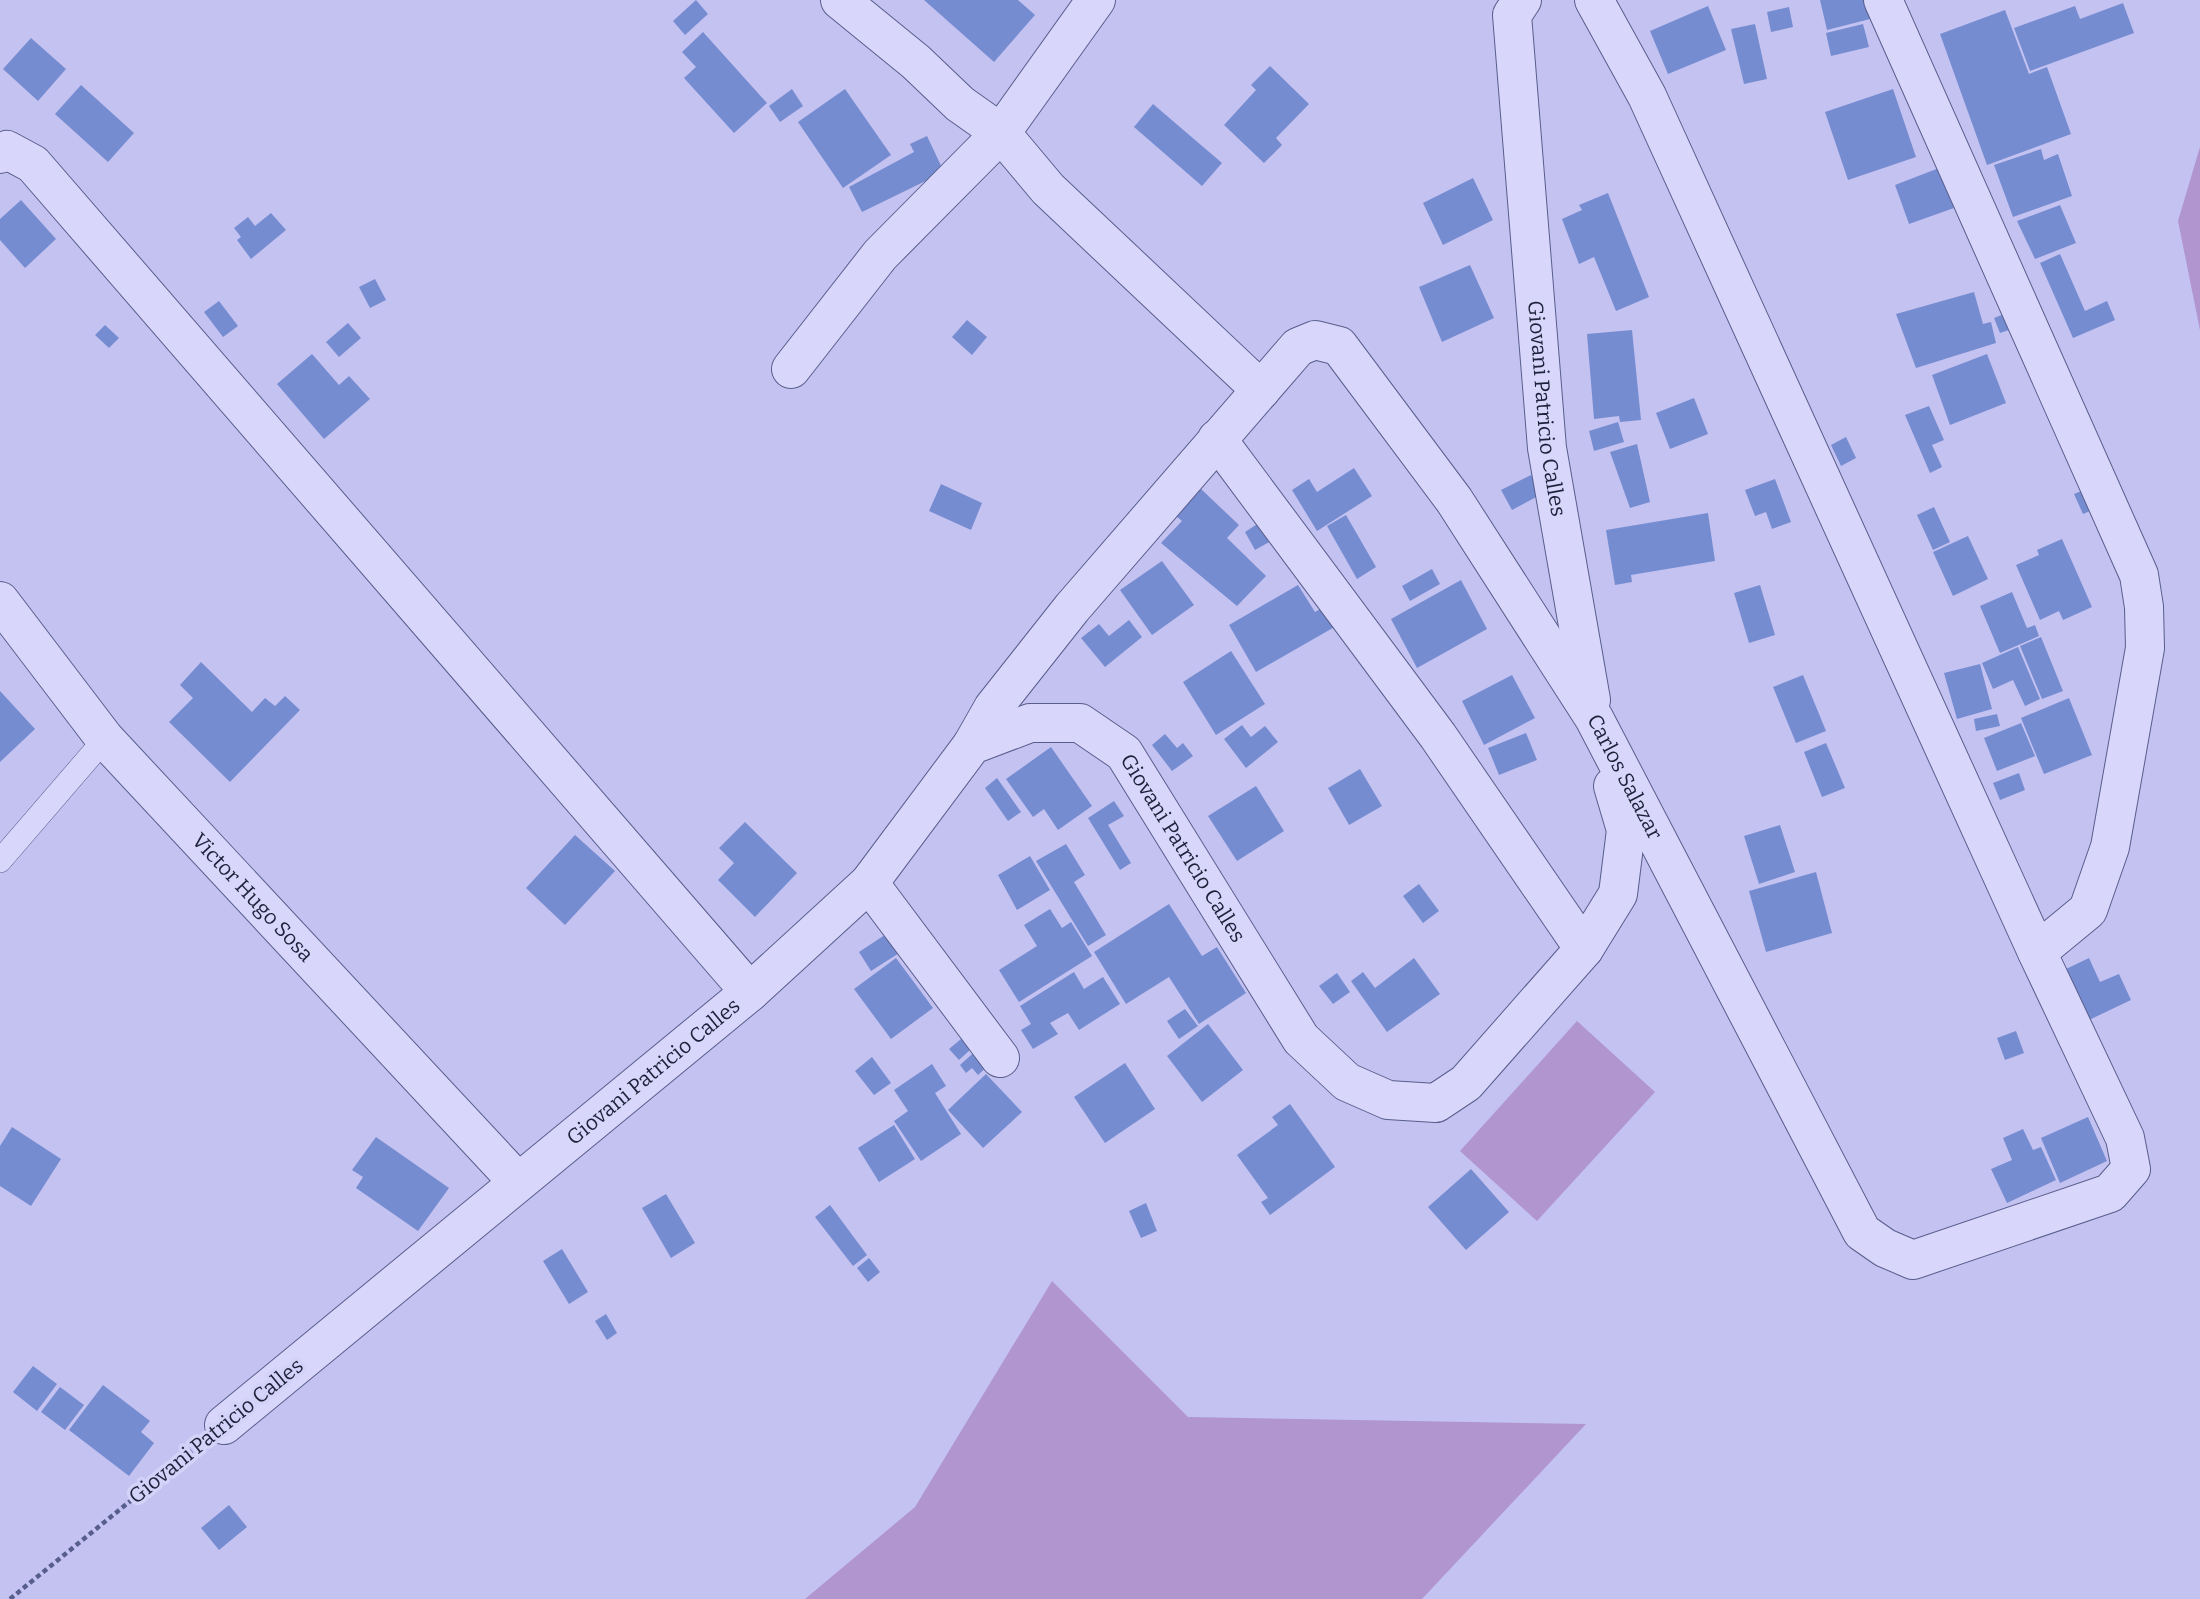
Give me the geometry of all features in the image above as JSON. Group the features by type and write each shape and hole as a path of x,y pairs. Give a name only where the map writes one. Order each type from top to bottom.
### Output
{"street":[{"path":"840,0 916,62 960,104 1001,133 1048,188 1261,390 1064,618 993,708 972,745"},
{"path":"791,369 880,255 1001,133 1096,0"},
{"path":"1594,0 1647,96 2037,951 2068,929 2088,909 2101,880 2110,847 2145,648 2144,607 2139,575 1882,0"},
{"name":"Giovani Patricio Calles","path":"224,1425 750,992 869,883 972,745 1030,723 1080,723 1124,753 1301,1039 1347,1082 1388,1100 1436,1103 1466,1083 1584,949 1618,894 1626,830 1594,718 1547,448 1511,5"},
{"path":"0,154 7,150 33,164 750,992"},
{"name":"Carlos Salazar","path":"1261,390 1298,347 1315,340 1339,346 1454,500 1594,718 1862,1232 1885,1248 1913,1260 2110,1193 2132,1169 2125,1138 2037,951"},
{"path":"1217,439 1438,736 1584,949"},
{"name":"Victor Hugo Sosa","path":"0,601 105,739 518,1182"},
{"path":"869,883 1000,1058"}],"lane":[{"path":"0,861 105,739"}],"path":[{"name":"Giovani Patricio Calles","path":"10,1599 224,1425"}],"shaded area":[{"path":"2200,147 2200,330 2178,221"},
{"path":"1577,1021 1655,1092 1537,1221 1460,1151"},
{"path":"1052,1281 1188,1417 1586,1424 1422,1599 805,1599 915,1507"}],"building":[{"path":"696,0 708,14 685,35 673,21"},
{"path":"924,0 1018,0 1035,15 994,62"},
{"path":"1820,0 1865,0 1870,19 1827,30"},
{"path":"2123,3 2134,33 2030,71 2014,28 2075,6 2080,19"},
{"path":"1708,6 1726,50 1668,74 1650,31"},
{"path":"1789,7 1793,27 1771,32 1767,12"},
{"path":"2005,10 2029,74 2047,67 2071,134 1987,165 1940,34"},
{"path":"1755,24 1767,79 1744,84 1731,29"},
{"path":"1863,24 1869,47 1831,56 1826,33"},
{"path":"703,32 767,103 734,133 684,78 696,67 682,52"},
{"path":"31,38 66,69 38,101 3,69"},
{"path":"1270,66 1309,104 1276,138 1282,145 1264,163 1224,125 1256,90 1251,85"},
{"path":"81,85 134,133 108,162 55,114"},
{"path":"792,89 803,106 780,122 769,106"},
{"path":"845,89 891,155 843,188 798,122"},
{"path":"1893,89 1916,157 1848,180 1825,112"},
{"path":"1153,104 1222,163 1202,186 1134,127"},
{"path":"927,136 944,172 862,212 849,187 914,152 910,144"},
{"path":"2041,149 2044,160 2058,154 2072,196 2013,217 1994,165"},
{"path":"1939,168 1954,208 1909,224 1895,185"},
{"path":"1473,178 1493,220 1443,245 1423,203"},
{"path":"1608,193 1649,297 1616,311 1594,257 1579,264 1562,219 1582,210 1579,205"},
{"path":"21,200 56,239 25,268 0,240 0,219"},
{"path":"2060,205 2076,243 2035,259 2017,221"},
{"path":"271,213 286,230 251,259 237,240 241,237 234,228 248,217 255,226"},
{"path":"2060,254 2085,311 2107,301 2115,320 2073,338 2040,263"},
{"path":"1470,265 1494,318 1442,342 1419,287"},
{"path":"375,279 386,300 370,308 359,287"},
{"path":"1974,292 1983,324 1991,322 1996,343 1916,368 1896,314"},
{"path":"219,301 238,326 223,337 204,312"},
{"path":"2009,312 2015,328 2000,333 1994,318"},
{"path":"967,320 987,337 972,355 952,337"},
{"path":"348,323 361,338 339,357 326,342"},
{"path":"105,325 119,338 109,348 95,335"},
{"path":"1632,330 1641,420 1620,422 1619,416 1594,419 1587,334"},
{"path":"312,354 339,385 349,376 370,399 324,439 277,384"},
{"path":"1987,354 2006,403 1950,425 1932,375"},
{"path":"1694,398 1708,434 1670,449 1656,413"},
{"path":"1929,406 1944,440 1932,445 1942,467 1930,473 1905,415"},
{"path":"1618,422 1624,442 1594,451 1589,431"},
{"path":"1846,437 1856,458 1841,466 1831,445"},
{"path":"1637,444 1650,502 1630,508 1610,452"},
{"path":"1354,468 1372,496 1317,531 1292,490 1309,479 1317,492"},
{"path":"1531,475 1542,494 1512,510 1501,490"},
{"path":"1775,479 1791,522 1772,529 1766,512 1755,516 1745,490"},
{"path":"941,484 982,503 971,530 929,511"},
{"path":"2089,488 2097,508 2083,514 2074,494"},
{"path":"1201,489 1239,525 1227,538 1266,576 1237,606 1161,543 1182,521 1176,516"},
{"path":"1934,507 1950,542 1933,550 1917,515"},
{"path":"1708,513 1715,561 1631,575 1632,582 1615,585 1606,530"},
{"path":"1346,515 1376,567 1357,579 1327,526"},
{"path":"1262,521 1273,540 1255,550 1245,532"},
{"path":"1968,536 1988,579 1953,596 1933,552"},
{"path":"2062,539 2092,607 2063,620 2059,611 2040,620 2016,565 2039,555 2037,550"},
{"path":"1162,561 1194,605 1152,635 1120,590"},
{"path":"1432,569 1440,584 1410,601 1402,586"},
{"path":"1461,580 1487,629 1417,668 1391,619"},
{"path":"1298,585 1315,612 1327,605 1338,625 1256,672 1229,625"},
{"path":"1760,585 1775,635 1749,643 1734,593"},
{"path":"2012,592 2027,628 2035,625 2039,636 2000,653 1980,606"},
{"path":"1129,620 1142,637 1105,667 1081,638 1099,624 1109,636"},
{"path":"2041,637 2063,691 2042,699 2020,646"},
{"path":"2018,647 2040,699 2025,706 2013,680 1993,689 1982,663"},
{"path":"1231,651 1265,704 1216,735 1183,682"},
{"path":"201,662 252,712 265,698 275,706 285,696 300,710 230,782 169,722 193,698 180,685"},
{"path":"1980,664 1992,709 1957,719 1944,673"},
{"path":"1512,675 1535,718 1484,745 1462,701"},
{"path":"1803,675 1826,731 1796,743 1773,687"},
{"path":"0,691 35,729 0,762"},
{"path":"2069,698 2092,755 2044,774 2021,718"},
{"path":"1997,714 2000,726 1976,731 1974,719"},
{"path":"2021,723 2035,756 1997,771 1984,738"},
{"path":"1242,725 1251,737 1265,726 1278,742 1246,768 1224,739"},
{"path":"1526,733 1537,760 1499,775 1488,748"},
{"path":"1165,734 1177,748 1183,743 1193,756 1172,771 1152,745"},
{"path":"1826,743 1845,788 1822,797 1804,752"},
{"path":"1051,747 1092,806 1058,830 1044,809 1033,817 1006,779"},
{"path":"1360,769 1382,806 1349,825 1328,788"},
{"path":"2019,773 2025,790 2000,800 1993,783"},
{"path":"997,778 1021,812 1008,821 985,788"},
{"path":"1256,786 1284,831 1237,861 1208,816"},
{"path":"1114,801 1124,816 1108,825 1131,863 1120,870 1088,818"},
{"path":"745,822 797,873 755,917 718,880 734,863 719,848"},
{"path":"1780,825 1795,872 1759,884 1744,836"},
{"path":"575,835 615,871 565,925 526,888"},
{"path":"1066,844 1085,875 1074,882 1106,935 1088,946 1036,861"},
{"path":"1030,856 1050,890 1017,910 998,875"},
{"path":"1816,872 1832,933 1766,952 1749,891"},
{"path":"1419,884 1439,911 1423,923 1403,896"},
{"path":"1169,904 1202,956 1217,947 1246,993 1199,1024 1169,977 1126,1004 1094,952"},
{"path":"1050,909 1062,928 1071,922 1092,956 1019,1002 999,970 1037,946 1024,925"},
{"path":"894,929 907,948 871,971 859,952"},
{"path":"896,958 933,1008 891,1039 854,989"},
{"path":"1414,958 1440,994 1387,1032 1351,981 1363,972 1375,988"},
{"path":"2089,958 2100,982 2119,974 2131,1000 2089,1020 2066,969"},
{"path":"1074,972 1084,989 1103,977 1120,1004 1079,1030 1068,1013 1050,1023 1058,1034 1033,1049 1021,1030 1031,1024 1020,1006"},
{"path":"1337,973 1350,992 1333,1004 1319,986"},
{"path":"1185,1009 1198,1026 1179,1039 1167,1021"},
{"path":"1208,1024 1243,1070 1202,1102 1167,1056"},
{"path":"2016,1031 2024,1053 2005,1060 1997,1038"},
{"path":"961,1039 971,1049 959,1060 949,1049"},
{"path":"980,1047 993,1061 978,1075 972,1068 966,1073 960,1065"},
{"path":"872,1057 891,1083 874,1095 855,1071"},
{"path":"1125,1063 1155,1109 1105,1143 1074,1097"},
{"path":"932,1064 946,1086 935,1093 961,1134 921,1161 894,1121 908,1111 894,1090"},
{"path":"986,1074 1022,1112 983,1148 948,1110"},
{"path":"1290,1104 1335,1167 1270,1215 1261,1202 1268,1198 1237,1155 1278,1125 1272,1117"},
{"path":"2088,1117 2107,1161 2060,1183 2041,1138"},
{"path":"894,1125 915,1159 879,1182 858,1148"},
{"path":"12,1127 61,1159 31,1206 0,1186 0,1146"},
{"path":"2023,1129 2033,1150 2041,1147 2056,1180 2007,1203 1991,1169 2012,1160 2003,1138"},
{"path":"376,1137 449,1188 418,1231 356,1188 363,1177 352,1170"},
{"path":"1471,1169 1509,1212 1466,1250 1428,1207"},
{"path":"666,1194 695,1243 671,1258 642,1208"},
{"path":"1146,1203 1157,1231 1141,1238 1129,1211"},
{"path":"830,1205 867,1255 853,1266 815,1217"},
{"path":"562,1249 588,1292 569,1304 543,1261"},
{"path":"869,1258 880,1272 868,1282 857,1268"},
{"path":"606,1314 617,1333 607,1340 595,1321"},
{"path":"33,1366 57,1384 37,1411 13,1392"},
{"path":"103,1385 150,1421 141,1432 154,1443 129,1476 69,1430"},
{"path":"60,1387 84,1405 65,1430 41,1412"},
{"path":"229,1505 247,1527 219,1550 201,1528"}]}
